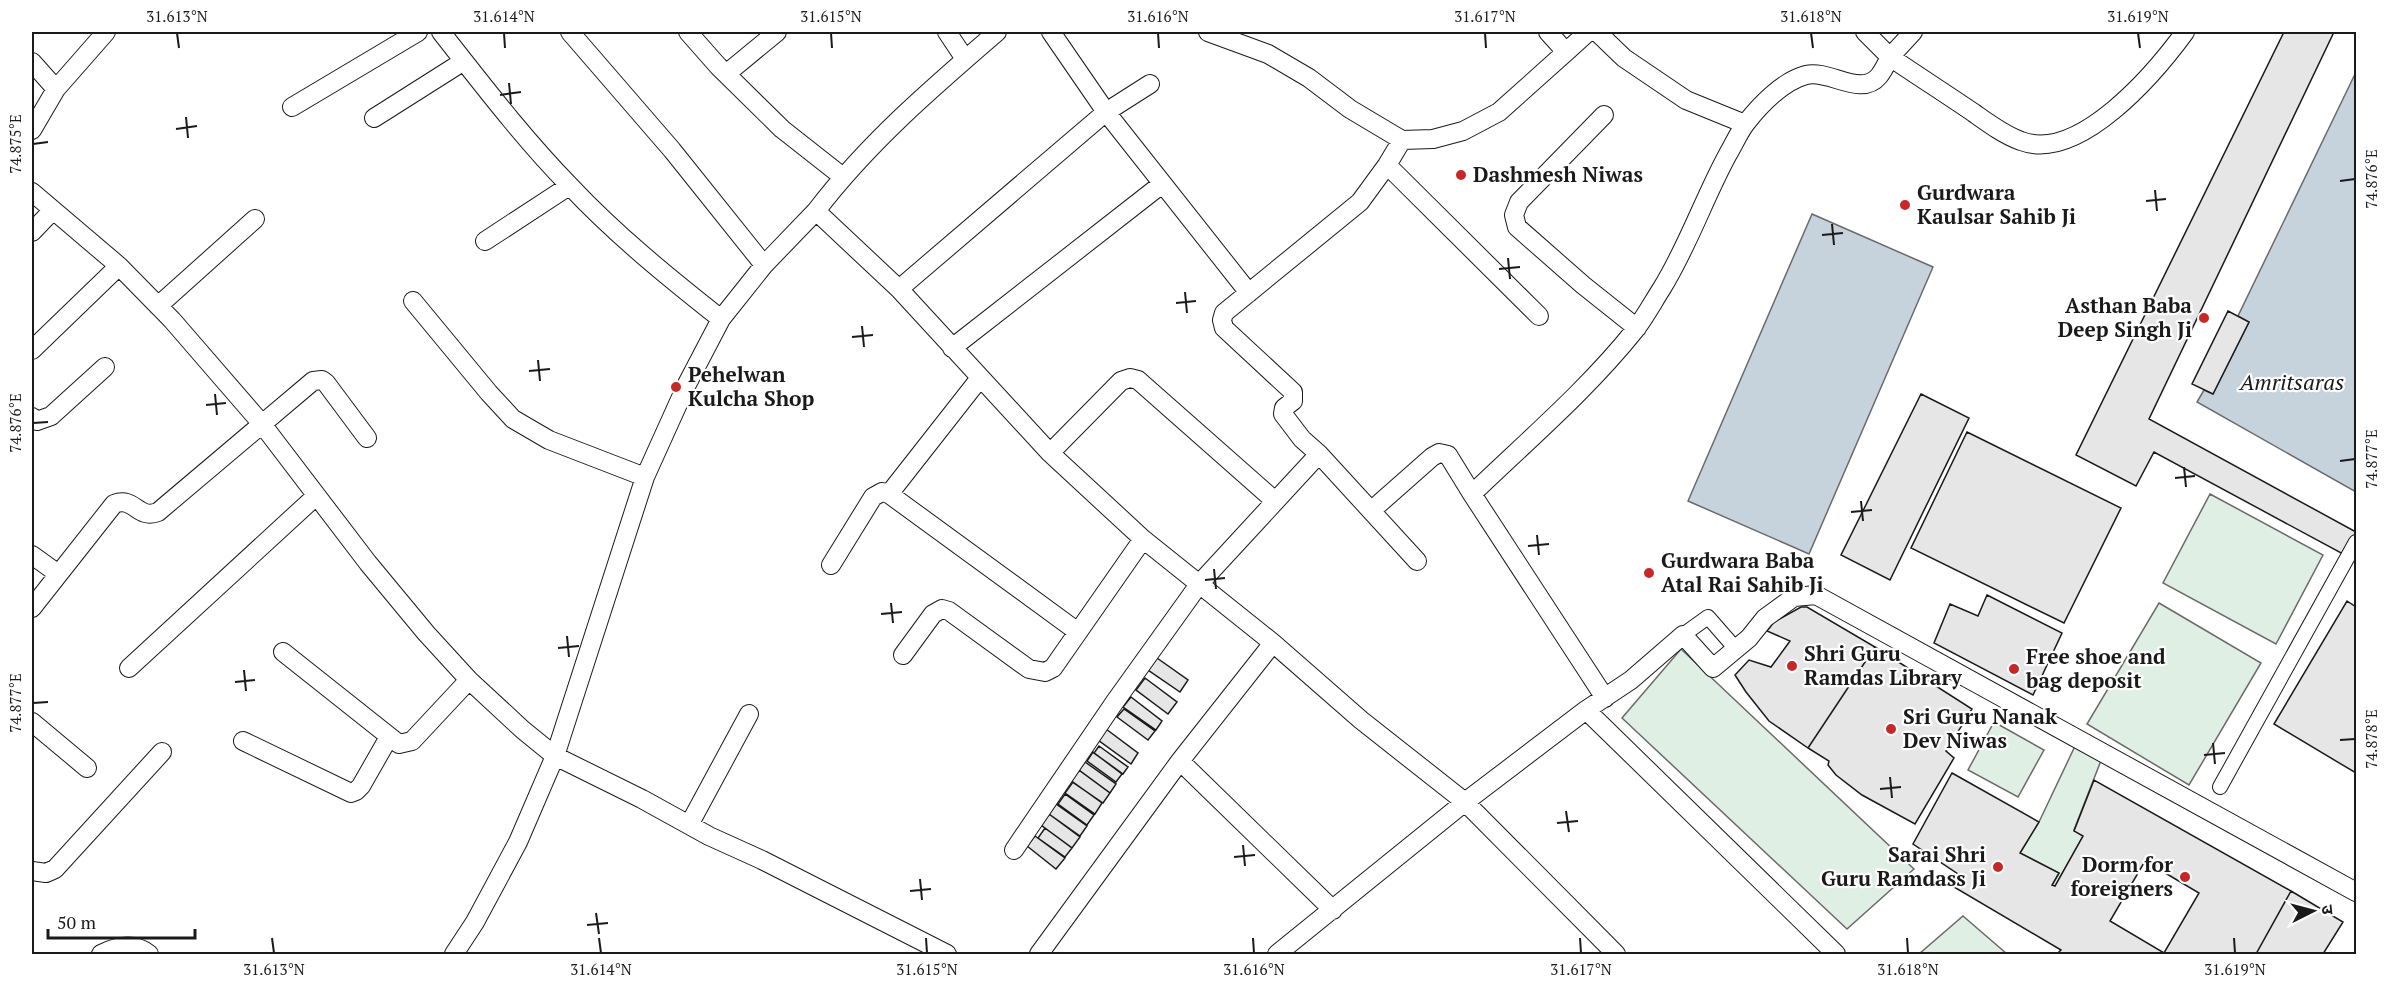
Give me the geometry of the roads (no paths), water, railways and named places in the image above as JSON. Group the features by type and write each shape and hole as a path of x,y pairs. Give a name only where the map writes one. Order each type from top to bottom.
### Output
{"street":[{"path":"292,107 418,32"},
{"path":"441,32 569,186 618,234 721,319"},
{"path":"570,32 672,150 764,265"},
{"path":"688,32 726,74 782,129 843,177"},
{"path":"726,74 777,32"},
{"path":"947,32 965,59"},
{"path":"454,954 475,922 518,842 555,756 645,477 687,384 721,319 764,265 816,211 880,136 997,32"},
{"path":"1051,32 1106,112 1249,293"},
{"path":"1208,32 1268,54 1309,78 1350,109 1402,140 1433,139 1463,131 1499,112 1588,32"},
{"path":"1548,32 1566,52"},
{"path":"1597,32 1624,58 1686,100 1745,124"},
{"path":"1865,32 1890,57 2006,133 2020,141 2038,146 2074,137 2125,100 2159,67 2185,32"},
{"path":"1472,494 1601,370 1637,328 1664,285 1720,169 1745,124 1763,105 1792,81 1807,75 1826,75 1855,84 1869,84 1878,78 1890,57 1913,32"},
{"path":"32,130 56,89 100,33"},
{"path":"374,118 464,61"},
{"path":"32,62 56,89"},
{"path":"899,289 1106,112 1150,84"},
{"path":"1604,114 1519,202 1514,215 1517,227 1583,285 1637,328"},
{"path":"1402,140 1360,202 1224,313 1221,320 1224,328 1293,392 1293,401 1284,408 1283,414 1302,439 1372,510 1417,561"},
{"path":"1387,165 1539,316"},
{"path":"952,348 1162,184"},
{"path":"485,241 569,186"},
{"path":"32,192 119,266 158,306 262,424 404,607 469,680 522,730 555,756 947,954"},
{"path":"32,232 53,210"},
{"path":"816,211 899,289 1050,453 1143,539 1273,643 1361,720 1465,802 1616,954"},
{"path":"158,306 255,219"},
{"path":"32,350 119,266"},
{"path":"413,301 489,393 513,418 549,440 645,477"},
{"path":"32,417 37,421 51,416 105,367"},
{"path":"889,494 980,378"},
{"path":"1050,453 1121,381 1130,378 1138,380 1275,501"},
{"path":"32,608 57,573 114,504 122,501 128,502 143,513 150,515 158,512 313,381 318,379 326,383 367,438"},
{"path":"1372,510 1432,457 1439,453 1448,455 1605,698"},
{"path":"1014,850 1200,583 1319,454"},
{"path":"831,565 873,497 882,492 889,494 1078,632"},
{"path":"129,668 316,496"},
{"path":"903,655 933,614 942,609 949,610 1029,669 1038,673 1053,668 1143,539"},
{"path":"2220,787 2356,542"},
{"path":"32,555 57,573"},
{"path":"1683,636 1713,668 1749,638 1765,618 1794,597 1816,595 2210,805 2356,892"},
{"path":"1277,954 1465,802 1586,710 1631,680 1708,617 1736,649"},
{"path":"1039,954 1180,761 1273,643"},
{"path":"283,652 399,744 412,741 469,680"},
{"path":"1586,710 1836,954"},
{"path":"689,825 749,714"},
{"path":"32,722 87,768"},
{"path":"243,741 351,793 356,792 361,786 389,737"},
{"path":"32,871 46,873 55,869 162,752"},
{"path":"1180,761 1333,910"},
{"path":"101,954 115,947 132,946 149,954"}],"water":[{"name":"Amritsaras","path":"2356,72 2356,492 2197,402 2204,390 2213,394 2249,322 2238,316"},
{"path":"1812,214 1933,267 1809,554 1688,501"}],"place":[{"name":"Dashmesh Niwas","path":"1461,175"},
{"name":"Gurdwara Kaulsar Sahib Ji","path":"1905,205"},
{"name":"Asthan Baba Deep Singh Ji","path":"2204,318"},
{"name":"Pehelwan Kulcha Shop","path":"676,387"},
{"name":"Gurdwara Baba Atal Rai Sahib Ji","path":"1649,573"},
{"name":"Shri Guru Ramdas Library","path":"1792,666"},
{"name":"Free shoe and bag deposit","path":"2014,669"},
{"name":"Sri Guru Nanak Dev Niwas","path":"1891,729"},
{"name":"Sarai Shri Guru Ramdass Ji","path":"1998,867"},
{"name":"Dorm for foreigners","path":"2185,877"}]}
